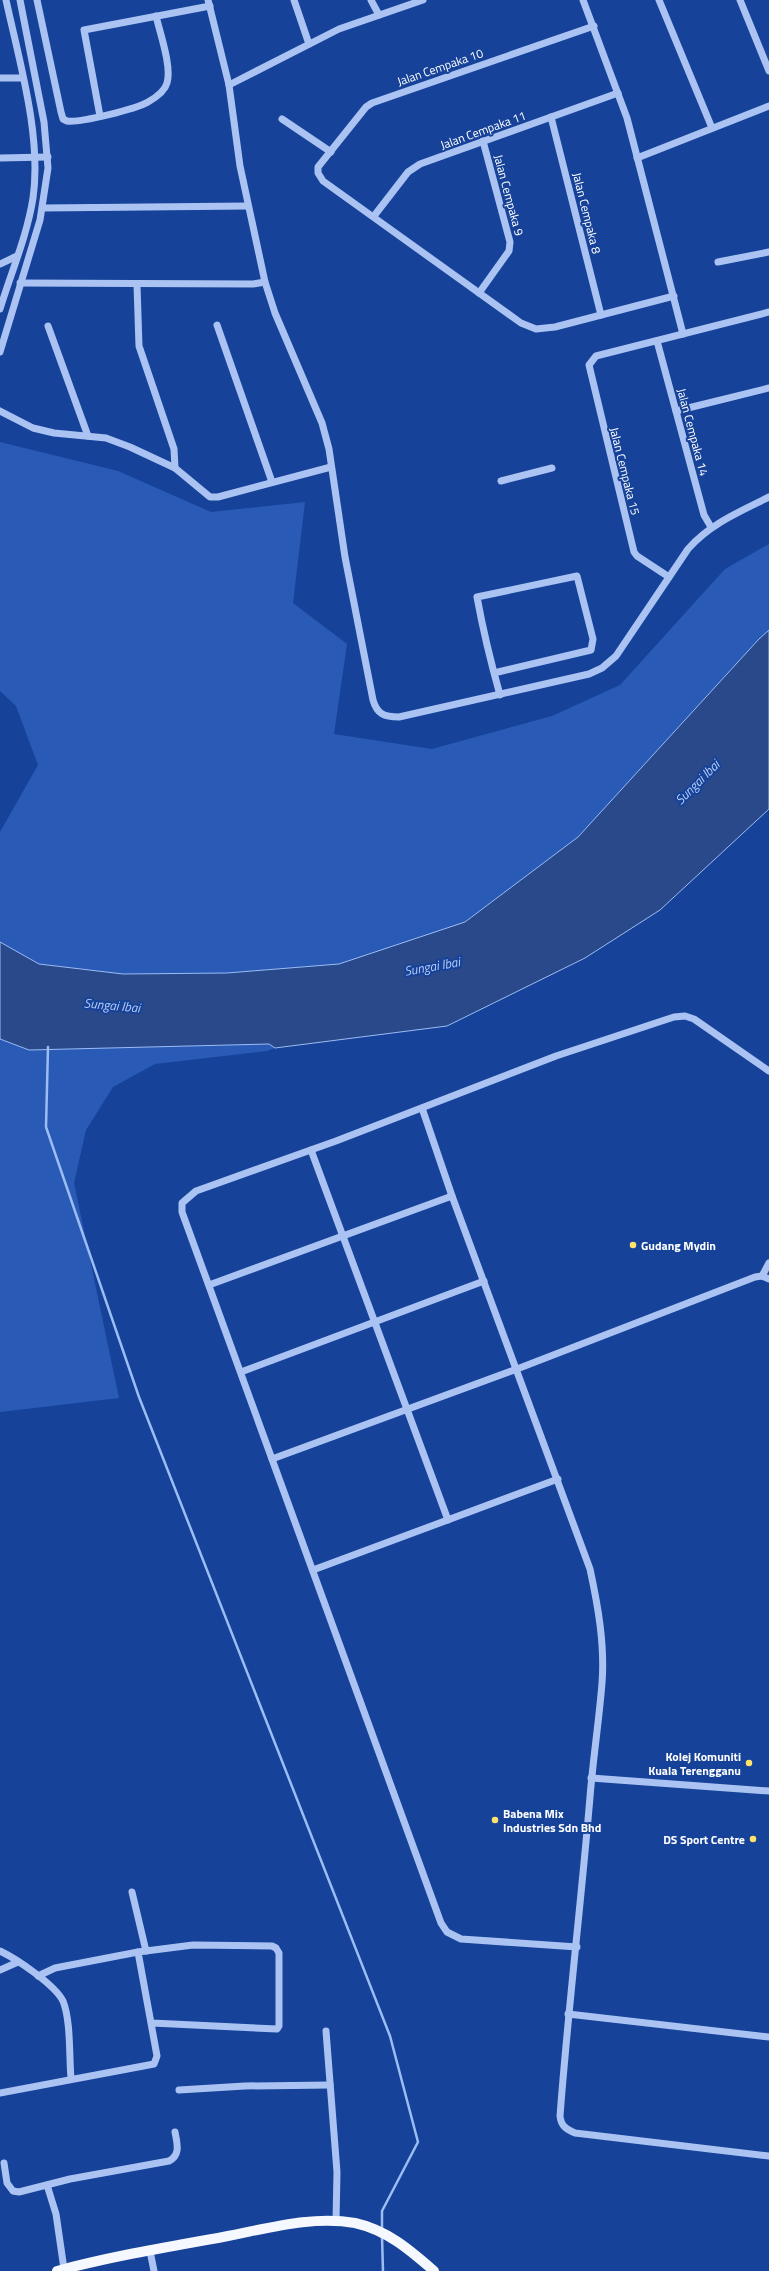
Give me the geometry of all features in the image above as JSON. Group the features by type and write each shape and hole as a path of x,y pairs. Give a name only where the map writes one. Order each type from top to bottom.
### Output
{"main road":[{"path":"60,2270 150,2251 293,2224 336,2221 355,2223 376,2229 389,2235 434,2271"}],"street":[{"path":"0,305 17,256 33,198 34,157 31,124 6,0"},
{"path":"0,352 42,208 48,157 44,122 20,0"},
{"path":"37,0 63,119 71,122 142,105 165,88 168,82 168,66 156,16"},
{"path":"294,0 309,44"},
{"path":"371,0 379,15"},
{"path":"230,85 340,29 423,0"},
{"path":"583,0 618,93 638,158 683,334"},
{"path":"659,0 712,128"},
{"path":"740,0 769,71"},
{"path":"100,116 84,30 156,16 209,3 230,85 240,166 266,282 275,313 322,423 329,449 345,557 375,710 388,717 399,717 589,674 610,662 616,656 688,549 702,534 711,527 769,497"},
{"name":"Jalan Cempaka 10","path":"374,216 323,181 318,173 318,167 366,107 372,103 594,26"},
{"path":"0,78 22,78"},
{"name":"Jalan Cempaka 11","path":"374,216 408,172 414,168 483,141 618,93"},
{"path":"638,158 769,106"},
{"name":"Jalan Cempaka 8","path":"551,117 601,315"},
{"path":"282,119 331,152"},
{"name":"Jalan Cempaka 9","path":"479,293 509,251 510,242 483,141"},
{"path":"0,158 48,157"},
{"path":"42,208 248,206"},
{"path":"374,216 521,323 536,329 555,327 674,296"},
{"path":"718,262 769,252"},
{"path":"0,264 17,256"},
{"path":"20,283 137,285 253,284 266,282"},
{"path":"137,285 139,346 174,449 175,468"},
{"path":"657,341 769,312"},
{"path":"217,325 272,482"},
{"path":"48,326 88,436"},
{"name":"Jalan Cempaka 15","path":"657,341 596,356 590,361 588,371 634,552 637,556 669,577"},
{"name":"Jalan Cempaka 14","path":"657,341 704,515 711,527"},
{"path":"676,411 769,388"},
{"path":"0,411 33,428 54,433 106,438 130,446 175,468 210,498 331,467"},
{"path":"502,481 552,468"},
{"path":"494,673 591,650 593,639 577,576 477,597 494,673 500,695"},
{"path":"577,1947 461,1939 447,1932 441,1923 182,1212 182,1203 196,1190 312,1150 556,1056 674,1017 684,1016 694,1019 769,1070"},
{"path":"422,1108 452,1196 558,1478 590,1569 601,1634 600,1696 591,1778 577,1947 568,2014 560,2116 561,2123 567,2130 575,2133 769,2156"},
{"path":"312,1150 448,1520"},
{"path":"209,1285 452,1196"},
{"path":"272,1459 517,1369 724,1289 766,1278 764,1269 769,1263"},
{"path":"241,1372 484,1281"},
{"path":"313,1570 558,1478"},
{"path":"591,1778 769,1791"},
{"path":"132,1892 146,1951"},
{"path":"38,1976 55,1968 138,1952 193,1945 272,1946 276,1948 279,1953 279,2026 277,2030 152,2023"},
{"path":"0,1951 38,1976 57,1993 66,2011 71,2078"},
{"path":"0,2093 71,2078 119,2072 154,2064 157,2056 138,1952"},
{"path":"0,1970 18,1962"},
{"path":"568,2014 769,2037"},
{"path":"326,2031 337,2172 336,2221"},
{"path":"179,2090 245,2086 330,2085"},
{"path":"4,2163 7,2182 13,2191 19,2192 70,2179 169,2161 176,2156 176,2132"},
{"path":"47,2185 56,2214 60,2270"},
{"path":"150,2251 154,2271"}],"shaded area":[{"path":"0,442 118,471 211,512 305,502 293,603 347,644 334,734 432,749 552,716 620,685 725,569 769,544 769,630 759,639 578,837 465,922 339,964 227,973 123,974 39,964 0,942 0,832 38,765 16,706 0,691"},
{"path":"0,1039 29,1050 269,1044 275,1048 267,1051 155,1064 113,1087 86,1130 74,1183 119,1398 0,1412"}],"water":[{"name":"Sungai Ibai","path":"769,630 769,809 660,910 585,958 447,1026 275,1048 269,1044 29,1050 0,1039 0,942 39,964 123,974 227,973 339,964 465,922 578,837 759,639"}],"waterway":[{"path":"48,1047 46,1127 139,1397 390,2036 418,2142 382,2211 382,2231"},
{"path":"382,2236 383,2271"}],"place":[{"name":"Gudang Mydin","path":"633,1245"},
{"name":"Kolej Komuniti Kuala Terengganu","path":"749,1763"},
{"name":"Babena Mix Industries Sdn Bhd","path":"495,1820"},
{"name":"DS Sport Centre","path":"753,1839"}]}
